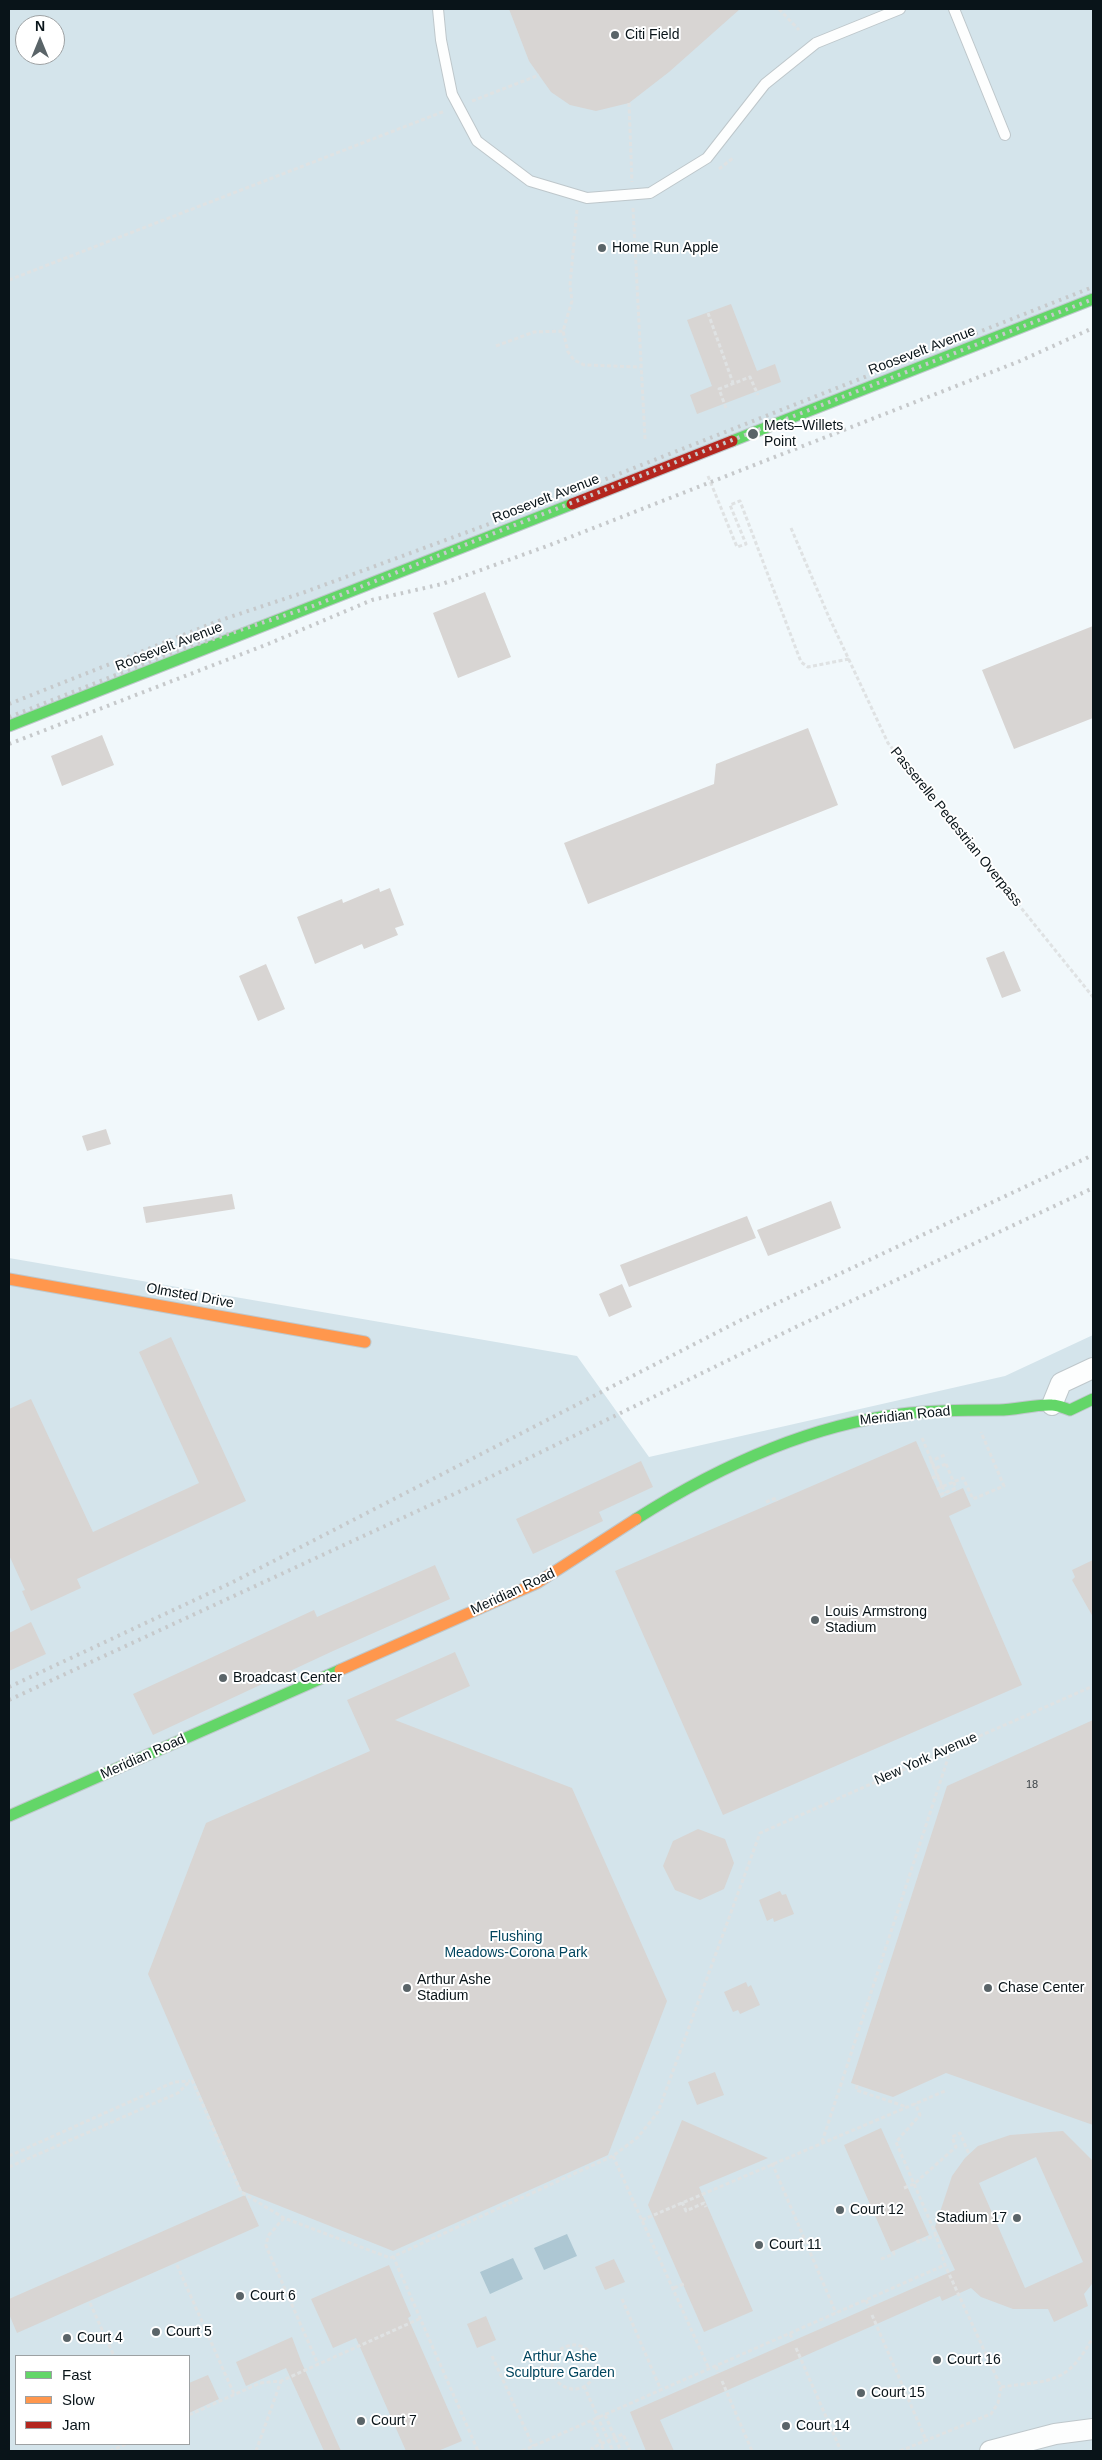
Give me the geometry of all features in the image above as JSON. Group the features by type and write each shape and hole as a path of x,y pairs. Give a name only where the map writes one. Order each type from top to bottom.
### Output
{"street":[{"name":"Roosevelt Avenue","path":"9,726 1093,300"},
{"name":"Olmsted Drive","path":"9,1279 365,1342"},
{"path":"1052,1405 1061,1383 1093,1368"},
{"name":"Meridian Road","path":"9,1816 537,1582 674,1495 767,1448 855,1422 901,1414 956,1410 1014,1410 1052,1405 1070,1410 1093,1399"},
{"path":"990,2451 1055,2434 1093,2429"}],"lane":[{"path":"438,9 441,40 452,94 477,141 530,181 587,198 650,193 706,158 765,84 816,43 900,9"},
{"path":"954,9 1005,136"}],"path":[{"path":"779,9 799,30"},
{"path":"9,280 539,75"},
{"path":"629,103 640,367 645,439"},
{"path":"577,206 570,285 572,301 563,331 568,352 574,360 584,365 640,367"},
{"path":"708,313 733,383"},
{"path":"496,346 534,332 563,331"},
{"path":"726,408 719,389 733,383 750,377 758,395"},
{"path":"705,470 737,547 746,544 730,504 740,501 801,662 808,667 849,659"},
{"name":"Passerelle Pedestrian Overpass","path":"791,528 828,615 888,743 1093,997"},
{"path":"937,1489 963,1478 973,1499 1004,1486 981,1431"},
{"path":"922,1438 945,1493"},
{"path":"942,1487 931,1461 947,1454"},
{"path":"946,1464 956,1488 945,1493 940,1495 946,1492 936,1468 946,1464"},
{"path":"932,1478 937,1476"},
{"path":"766,1502 776,1498 777,1501"},
{"name":"New York Avenue","path":"613,2156 638,2137 658,2112 760,1833 1093,1686"},
{"path":"822,2142 951,1749"},
{"path":"9,2156 174,2082 192,2080"},
{"path":"9,2167 178,2093 192,2080"},
{"path":"192,2080 241,2192 284,2218 390,2258 613,2156 709,2369"},
{"path":"857,2085 856,2090 907,2107"},
{"path":"642,2220 772,2163 945,2091"},
{"path":"900,2451 991,2414 998,2403 1001,2387 945,2265 936,2235 896,2142 920,2115 915,2103"},
{"path":"904,2188 914,2184 956,2147 952,2137 960,2133 969,2154"},
{"path":"772,2163 836,2313"},
{"path":"502,2200 504,2205"},
{"path":"682,2202 686,2211 704,2203 706,2207"},
{"path":"284,2218 268,2236 266,2246 318,2364"},
{"path":"917,2240 918,2242 936,2235"},
{"path":"881,2259 894,2254 893,2251"},
{"path":"392,2256 478,2451"},
{"path":"177,2265 234,2394"},
{"path":"522,2451 945,2265"},
{"path":"674,2288 686,2283"},
{"path":"622,2299 662,2390"},
{"path":"866,2300 869,2307"},
{"path":"90,2303 114,2355"},
{"path":"872,2315 926,2440"},
{"path":"190,2415 260,2383 281,2381 419,2319"},
{"path":"790,2334 793,2340"},
{"path":"1001,2387 1056,2379 1079,2362 1093,2336"},
{"path":"580,2345 595,2358 596,2372 584,2386 568,2388 556,2380 552,2367 553,2360 560,2349 566,2346 580,2345"},
{"path":"796,2348 841,2451"},
{"path":"492,2356 533,2446"},
{"path":"716,2366 718,2373"},
{"path":"256,2451 281,2381"},
{"path":"722,2381 752,2451"},
{"path":"584,2386 613,2451"},
{"path":"605,2415 621,2451"},
{"path":"591,2421 604,2451"},
{"path":"593,2451 592,2448 623,2434 630,2451"},
{"path":"110,2451 124,2445"}],"green space":[{"path":"9,9 1093,9 1093,299 9,726"},
{"name":"Flushing Meadows-Corona Park","path":"9,1258 577,1356 649,1457 1005,1376 1093,1335 1093,2451 9,2451"}],"water":[{"path":"567,2234 577,2256 544,2270 534,2248"},
{"path":"513,2258 523,2279 490,2294 480,2272"}],"building":[{"name":"Citi Field","path":"509,9 740,9 669,72 629,103 596,111 570,105 551,92 529,61"},
{"path":"731,304 757,371 775,364 781,382 697,414 690,395 712,386 687,320"},
{"path":"485,592 511,657 458,678 433,613"},
{"path":"1093,626 1093,718 1014,749 982,670"},
{"path":"808,728 838,805 588,904 564,843 714,784 716,764"},
{"path":"102,735 114,765 62,786 51,756"},
{"path":"379,888 380,892 390,888 404,925 395,928 398,935 364,949 362,944 315,964 297,917 342,899 343,903"},
{"path":"1004,951 1021,991 1002,998 986,958"},
{"path":"266,964 285,1009 258,1021 239,976"},
{"path":"106,1129 111,1144 87,1151 82,1136"},
{"path":"232,1194 235,1209 146,1223 143,1207"},
{"path":"831,1201 841,1228 768,1256 757,1230"},
{"path":"747,1216 756,1238 629,1287 620,1265"},
{"path":"622,1284 632,1307 609,1317 599,1294"},
{"path":"171,1337 246,1501 77,1579 81,1588 31,1611 22,1591 25,1590 9,1555 9,1409 31,1399 93,1532 199,1483 139,1352"},
{"name":"Louis Armstrong Stadium","path":"916,1441 941,1498 963,1488 971,1506 949,1516 1022,1685 723,1815 615,1571"},
{"path":"641,1461 653,1487 599,1512 603,1521 533,1554 516,1519"},
{"path":"1093,1560 1093,1617 1072,1580 1075,1577 1072,1570"},
{"name":"Broadcast Center","path":"435,1565 450,1599 153,1735 133,1694 314,1610 317,1617"},
{"path":"31,1622 46,1654 9,1671 9,1633"},
{"name":"Arthur Ashe Stadium","path":"455,1652 470,1686 395,1720 572,1788 667,2001 608,2155 393,2251 242,2191 148,1974 206,1823 370,1751 347,1700"},
{"name":"Chase Center","path":"1093,1720 1093,2125 946,2073 893,2097 851,2083 947,1786"},
{"path":"698,1829 725,1839 734,1863 724,1889 700,1900 675,1890 663,1866 673,1841"},
{"path":"780,1891 782,1895 786,1894 794,1914 774,1922 773,1918 767,1921 759,1900"},
{"path":"746,1982 748,1987 751,1985 760,2005 740,2014 738,2010 733,2012 724,1992"},
{"path":"715,2072 724,2095 697,2105 688,2082"},
{"path":"682,2120 768,2158 699,2187 753,2311 704,2332 648,2205"},
{"path":"881,2128 929,2235 891,2252 844,2145"},
{"name":"Stadium 17","path":"1063,2131 1093,2161 1093,2287 1092,2284 1084,2294 1088,2306 1054,2322 1048,2309 1013,2309 981,2297 971,2288 942,2301 940,2296 660,2420 674,2451 646,2451 630,2412 955,2270 935,2227 952,2176 965,2158 978,2146 1010,2135","holes":["1036,2157 1083,2262 1025,2288 979,2183"]},
{"path":"245,2195 259,2226 17,2333 9,2314 9,2299"},
{"path":"614,2259 625,2282 605,2290 595,2267"},
{"path":"389,2265 411,2316 408,2318 462,2441 438,2451 406,2451 356,2338 333,2348 311,2299"},
{"path":"486,2316 496,2340 477,2348 467,2324"},
{"path":"292,2337 341,2451 324,2451 286,2368 246,2386 236,2362"},
{"path":"208,2375 219,2399 190,2413 190,2383"}],"railway":[{"path":"9,704 221,620 305,592 535,507 1093,287"},
{"path":"9,717 177,651 313,606 1093,299"},
{"path":"9,744 268,644 372,600 442,584 550,545 1020,361 1093,328"},
{"path":"9,1687 231,1583 741,1320 1093,1155"},
{"path":"9,1700 478,1483 798,1326 1093,1188"}],"traffic: fast":[{"path":"732,441 1093,299"},
{"path":"9,726 572,504"},
{"path":"636,1519 666,1500 730,1467 762,1452 830,1428 901,1414 950,1410 1005,1410 1046,1405 1070,1410 1093,1399"},
{"path":"9,1816 340,1670"}],"traffic: slow":[{"path":"9,1279 365,1342"},
{"path":"340,1670 537,1583 636,1519"}],"traffic: jam":[{"path":"572,504 732,441"}],"place":[{"name":"Citi Field","path":"615,35"},
{"name":"Home Run Apple","path":"602,248"},
{"name":"Mets–Willets Point","path":"753,434"},
{"name":"Louis Armstrong Stadium","path":"815,1620"},
{"name":"Broadcast Center","path":"223,1678"},
{"name":"Arthur Ashe Stadium","path":"407,1988"},
{"name":"Chase Center","path":"988,1988"},
{"name":"Court 12","path":"840,2210"},
{"name":"Stadium 17","path":"1017,2218"},
{"name":"Court 11","path":"759,2245"},
{"name":"Court 6","path":"240,2296"},
{"name":"Court 5","path":"156,2332"},
{"name":"Court 4","path":"67,2338"},
{"name":"Court 16","path":"937,2360"},
{"name":"Court 15","path":"861,2393"},
{"name":"Court 7","path":"361,2421"},
{"name":"Court 14","path":"786,2426"}],"park label":[{"name":"Arthur Ashe Sculpture Garden","path":"560,2366"}]}
